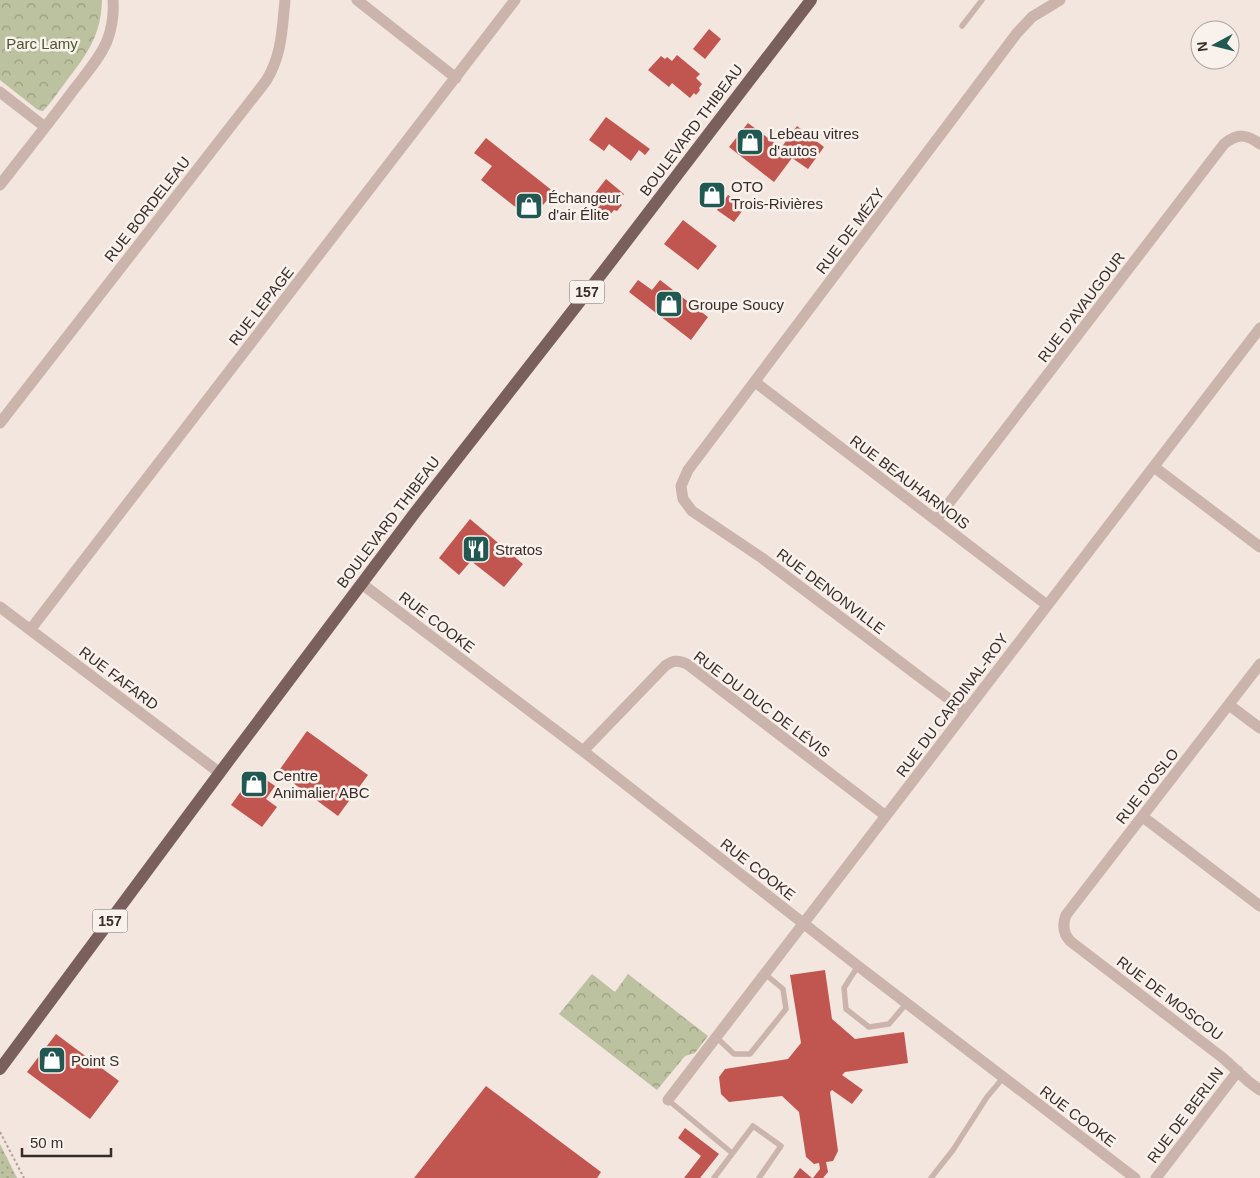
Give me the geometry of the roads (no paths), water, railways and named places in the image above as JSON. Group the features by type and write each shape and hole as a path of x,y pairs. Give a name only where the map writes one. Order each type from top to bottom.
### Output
{"main road":[{"name":"BOULEVARD THIBEAU","path":"0,1069 440,481 811,0"}],"street":[{"path":"0,185 92,65 104,46 113,20 113,0"},
{"name":"RUE BORDELEAU","path":"0,423 266,81 274,66 280,47 284,0"},
{"path":"357,0 456,78"},
{"name":"RUE LEPAGE","path":"30,630 515,0"},
{"name":"RUE DE MÉZY","path":"682,494 681,486 688,470 1017,33 1032,17 1060,0"},
{"path":"0,92 45,127"},
{"name":"RUE D'AVAUGOUR","path":"936,520 1224,144 1231,138 1246,136 1260,144"},
{"name":"RUE DU CARDINAL-ROY","path":"668,1100 1260,328"},
{"name":"RUE BEAUHARNOIS","path":"755,382 1047,605"},
{"path":"1154,466 1260,547"},
{"name":"RUE DENONVILLE","path":"682,494 687,505 697,514 762,558 966,712"},
{"name":"RUE COOKE","path":"362,584 583,751 906,1004 1135,1178"},
{"name":"RUE FAFARD","path":"0,607 220,773"},
{"name":"RUE DU DUC DE LÉVIS","path":"583,751 666,666 676,660 682,661 886,816"},
{"name":"RUE D'OSLO","path":"1063,929 1066,916 1260,664"},
{"path":"1229,704 1260,728"},
{"path":"1143,817 1260,906"},
{"name":"RUE DE MOSCOU","path":"1063,929 1070,941 1223,1058 1260,1090"},
{"name":"RUE DE BERLIN","path":"1156,1178 1238,1071"}],"lane":[{"path":"962,26 982,0"},
{"path":"858,966 844,988 846,1008 869,1027 889,1024 906,1004"},
{"path":"716,1037 734,1054 750,1054 786,1009 783,989 765,974"},
{"path":"931,1178 953,1150 987,1097 1003,1078"},
{"path":"668,1100 732,1153"},
{"path":"714,1178 753,1126 781,1146 759,1178"}],"place":[{"name":"Lebeau vitres d'autos","path":"750,142"},
{"name":"OTO Trois-Rivières","path":"712,195"},
{"name":"Échangeur d'air Élite","path":"529,206"},
{"name":"Groupe Soucy","path":"669,304"},
{"name":"Stratos","path":"476,549"},
{"name":"Centre Animalier ABC","path":"254,784"},
{"name":"Point S","path":"52,1060"}],"park label":[{"name":"Parc Lamy","path":"42,43"}]}
